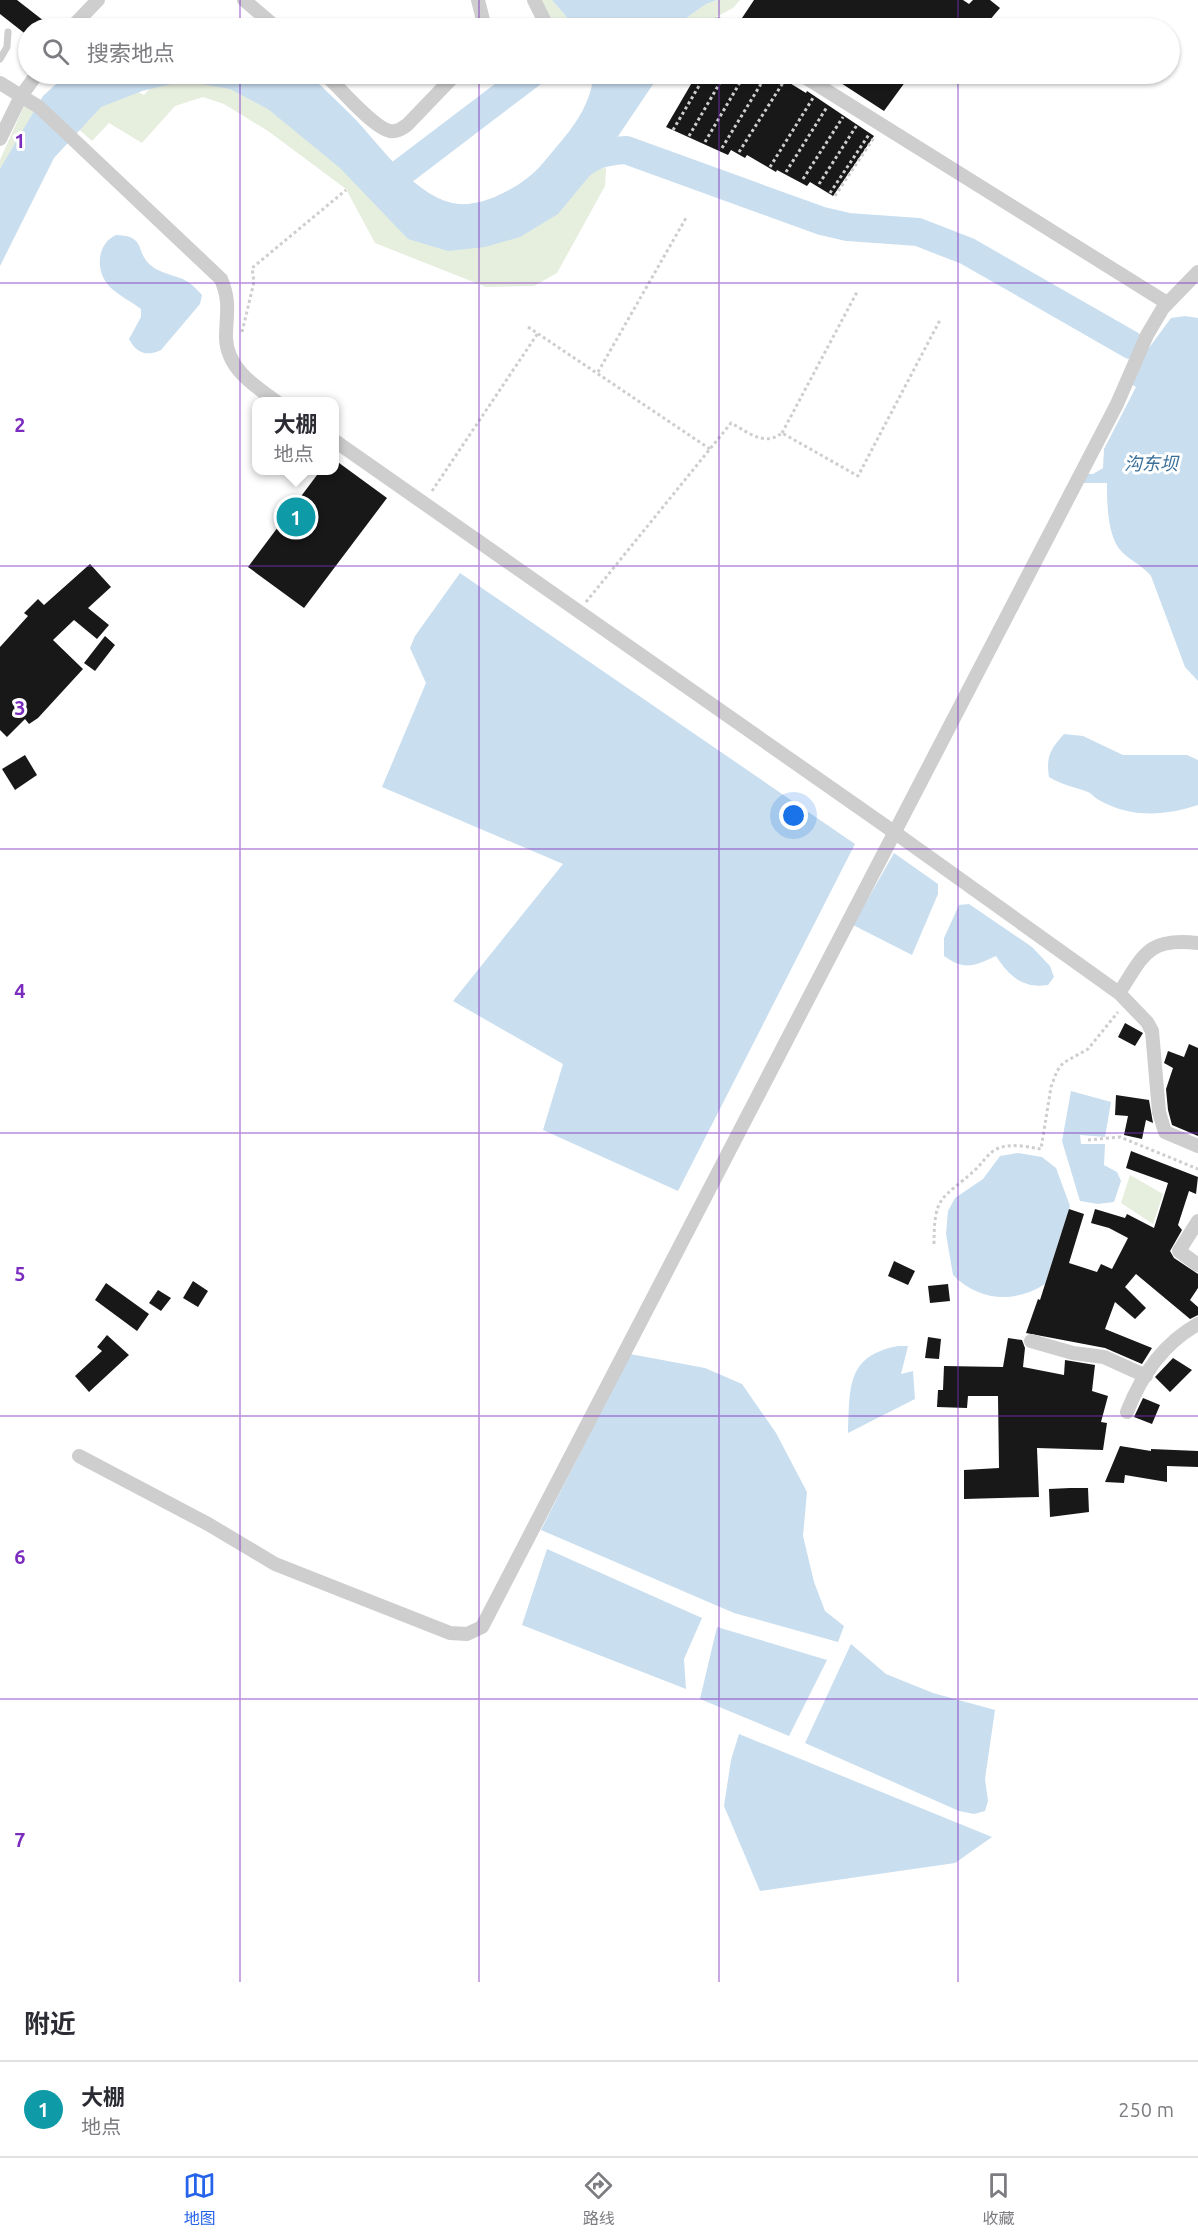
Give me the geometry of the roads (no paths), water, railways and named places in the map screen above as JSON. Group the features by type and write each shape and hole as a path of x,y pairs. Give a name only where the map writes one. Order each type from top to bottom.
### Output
{"street":[{"path":"81,18 98,0"},
{"path":"244,0 266,18"},
{"path":"478,0 482,18"},
{"path":"534,0 543,18"},
{"path":"0,83 39,107 221,279 228,297 226,340 232,358 244,379 270,397"},
{"path":"0,139 21,96 30,84"},
{"path":"335,84 377,124 391,131 399,130 407,125 446,84"},
{"path":"809,84 1167,303"},
{"path":"79,1456 208,1524 275,1564 450,1633 467,1634 482,1627 1117,404 1147,335 1167,303 1198,272"},
{"path":"339,444 894,832 1123,997 1147,1022 1152,1031 1159,1112 1165,1132 1198,1146"},
{"path":"1123,997 1142,958 1155,945 1169,941 1198,943"},
{"path":"1198,1221 1179,1251 1198,1265"},
{"path":"1127,1412 1146,1376 1163,1351 1198,1324"},
{"path":"1031,1341 1073,1353 1104,1357 1146,1376"}],"lane":[{"path":"0,59 7,47 8,32"}],"water":[{"path":"552,0 717,0 706,4 686,18 567,18"},
{"path":"56,84 171,84 142,91 101,107 54,158 0,266 0,169 43,96"},
{"path":"201,84 319,84 357,121 402,172 429,193 444,200 464,204 481,202 498,196 519,184 539,168 576,122 592,84 653,84 600,163 558,214 520,237 485,247 448,251 408,239 340,168 268,109 230,89"},
{"path":"116,235 133,239 149,264 185,280 202,295 200,304 161,350 156,352 142,352 132,344 129,339 141,317 141,309 110,287 102,274 101,251 109,239"},
{"name":"沟东坝","path":"1185,316 1198,318 1198,681 1185,667 1151,576 1122,552 1113,538 1109,519 1107,483 1082,483 1084,474 1093,474 1103,468 1104,449 1136,387 1128,382 1142,353 1130,347 1131,345 1146,352 1171,318"},
{"path":"460,573 855,844 678,1191 543,1130 563,1064 453,1001 563,864 382,787 426,683 410,648 415,636"},
{"path":"1064,734 1083,736 1123,755 1187,755 1198,760 1198,805 1160,813 1123,810 1111,806 1088,792 1054,780 1049,777 1049,758 1052,749"},
{"path":"894,853 938,884 938,894 912,955 853,925"},
{"path":"969,904 1032,947 1050,966 1054,977 1048,985 1024,983 1006,970 996,956 982,962 964,965 944,956 944,938 959,905"},
{"path":"1071,1091 1111,1102 1105,1137 1080,1135 1081,1144 1105,1144 1104,1165 1117,1172 1121,1181 1114,1202 1098,1204 1080,1201 1062,1141"},
{"path":"1018,1153 1042,1157 1056,1168 1070,1206 1045,1284 1021,1295 997,1297 985,1295 963,1284 953,1275 946,1234 948,1211 955,1198 983,1179 1000,1156"},
{"path":"898,1346 908,1346 901,1374 913,1371 915,1399 848,1433 849,1401 854,1376 869,1357"},
{"path":"630,1354 705,1368 742,1384 776,1433 807,1492 803,1536 814,1582 825,1611 844,1626 838,1642 734,1613 541,1530"},
{"path":"547,1549 702,1618 684,1659 686,1689 522,1625"},
{"path":"717,1627 827,1660 789,1736 700,1699"},
{"path":"851,1644 886,1674 933,1693 995,1710 985,1779 988,1801 985,1811 974,1814 959,1811 805,1743"},
{"path":"739,1734 992,1837 955,1863 760,1891 724,1806 731,1760"}],"waterway":[{"path":"385,185 518,84"},
{"path":"575,171 586,161 598,155 626,150 822,221 848,227 918,232 967,251 1131,345"}],"place":[{"name":"大棚","path":"296,517"}]}
